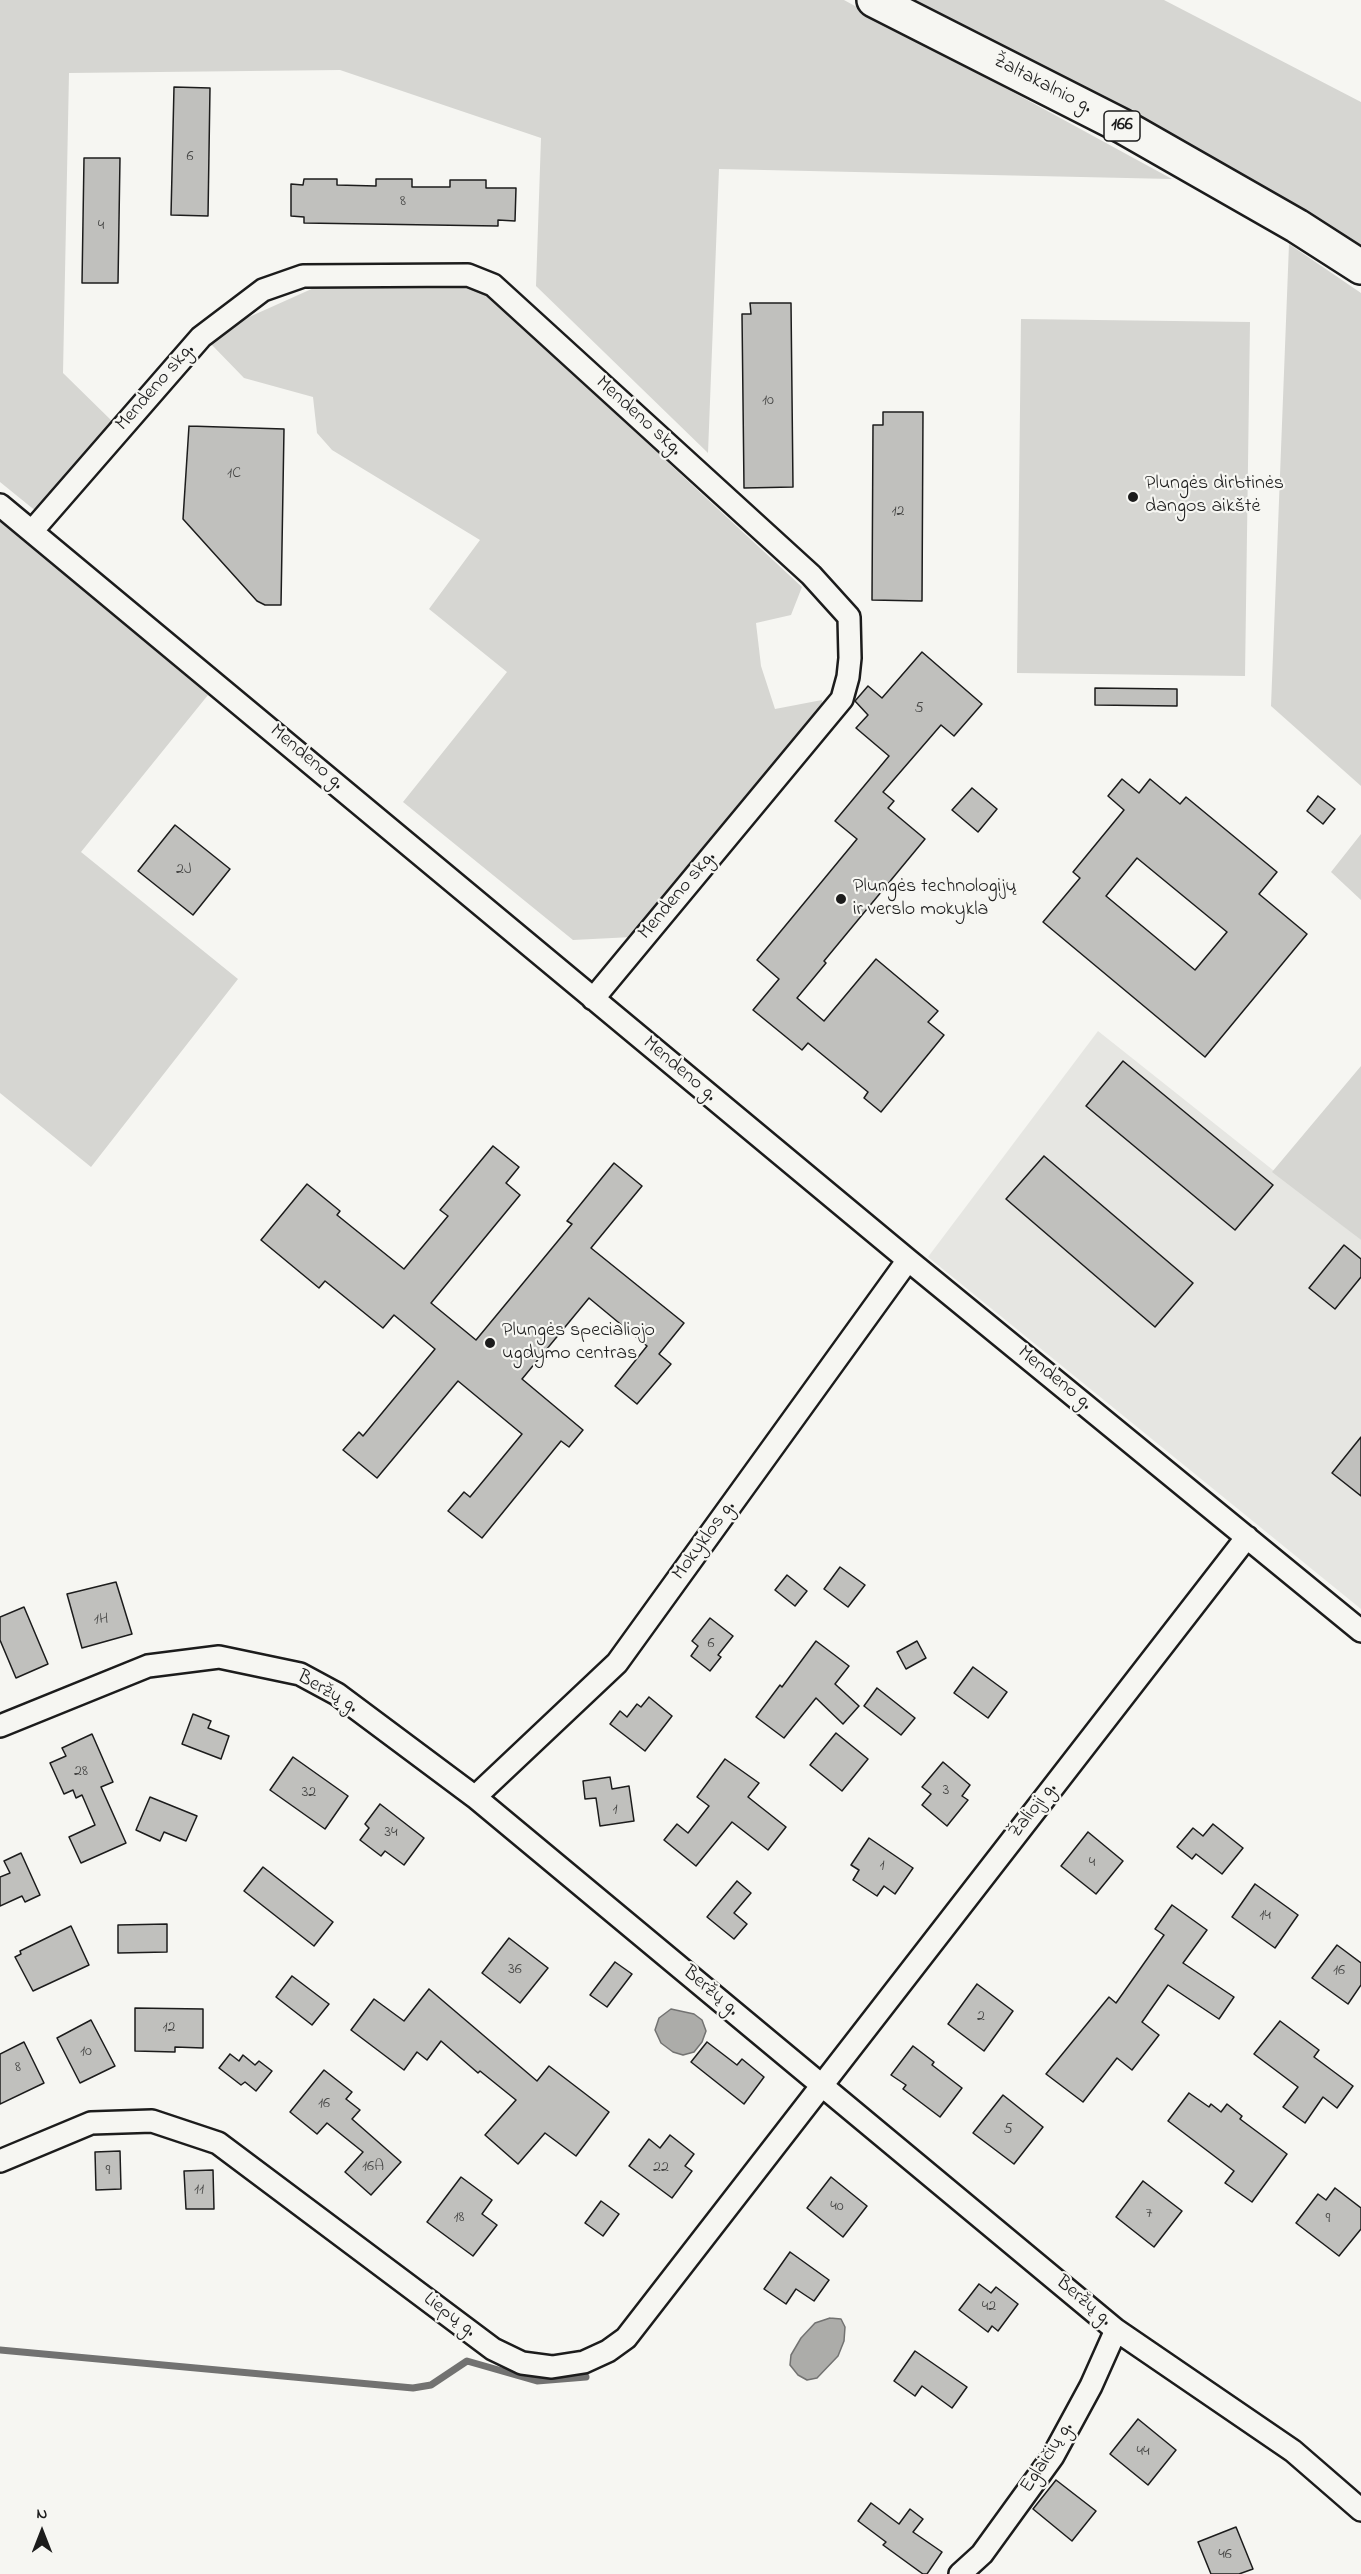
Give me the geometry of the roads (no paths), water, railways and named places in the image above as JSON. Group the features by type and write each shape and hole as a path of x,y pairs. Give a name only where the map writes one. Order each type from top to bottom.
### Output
{"main road":[{"name":"Žaltakalnio g.","path":"874,0 1132,131 1297,226 1361,267"}],"street":[{"name":"Mendeno skg.","path":"33,530 201,337 263,290 303,276 468,275 493,285 811,575 849,617 849,668 842,699 593,999"},
{"name":"Mendeno g.","path":"0,505 33,530 908,1260 1361,1631"},
{"name":"Mokyklos g.","path":"475,1797 617,1664 908,1260"},
{"name":"Žalioji g.","path":"822,2085 1246,1537"},
{"name":"Beržų g.","path":"0,1726 148,1666 219,1657 300,1674 337,1694 475,1797 1116,2330 1293,2451 1361,2510"},
{"name":"Liepų g.","path":"0,2161 91,2123 152,2121 218,2143 492,2349 522,2363 552,2367 584,2362 608,2351 626,2338 822,2085"},
{"name":"Eglaičių g.","path":"960,2574 982,2554 1053,2456 1091,2386 1116,2330"}],"waterway":[{"path":"0,2350 413,2388 431,2385 467,2361 537,2381 586,2377"}],"place":[{"name":"Plungės dirbtinės dangos aikštė","path":"1133,497"},
{"name":"Plungės technologijų ir verslo mokykla","path":"841,899"},
{"name":"Plungės specialiojo ugdymo centras","path":"490,1343"}]}
